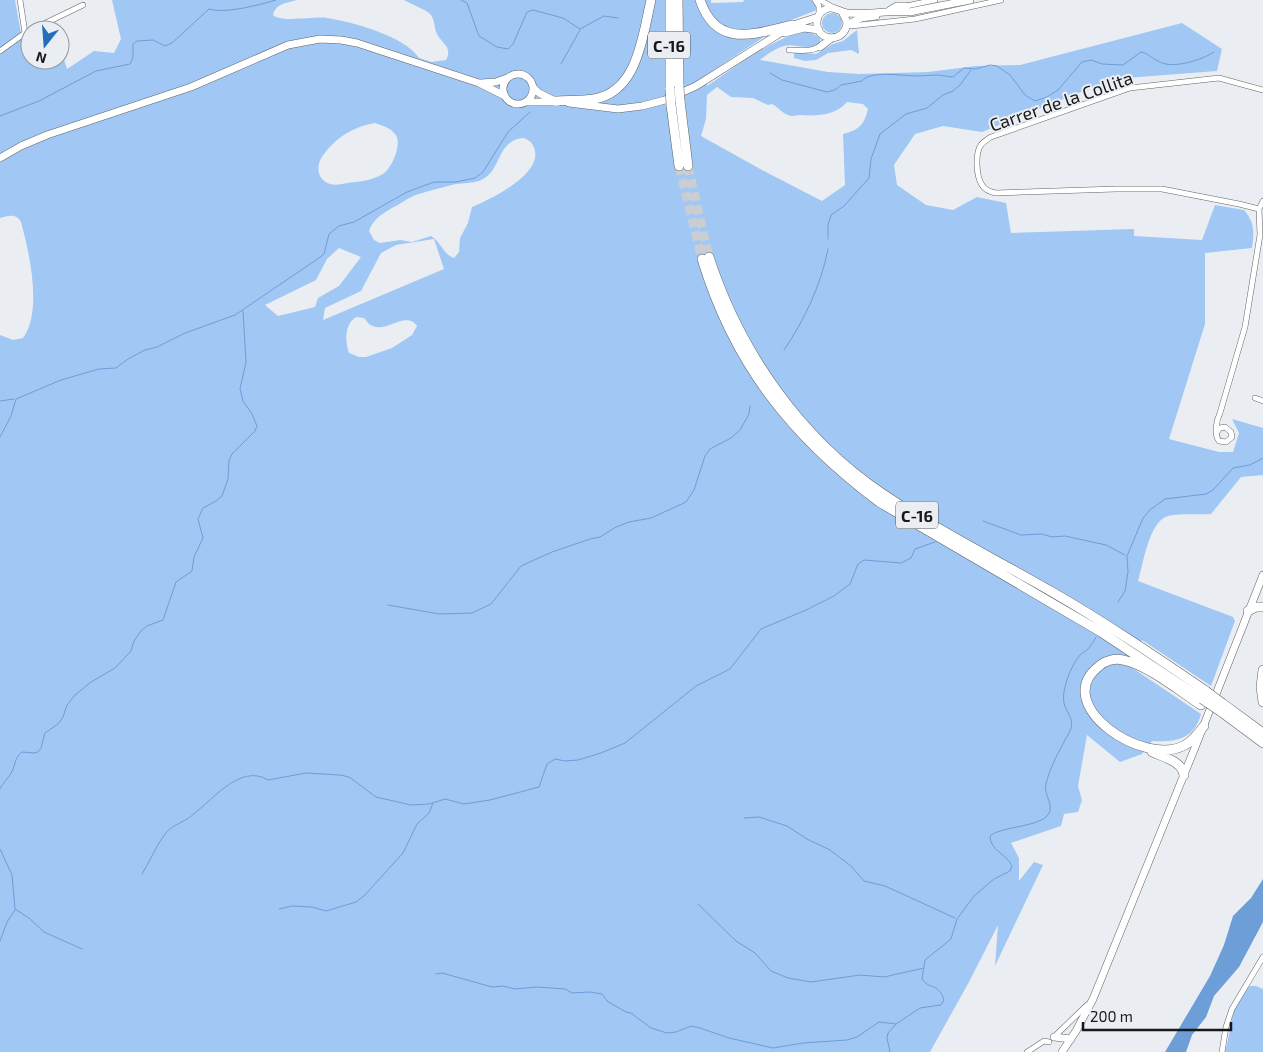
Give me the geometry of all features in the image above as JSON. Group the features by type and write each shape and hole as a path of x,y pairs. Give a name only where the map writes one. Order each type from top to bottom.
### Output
{"highway":[{"path":"555,101 595,99 605,96 618,88 630,73 636,61 650,0"},
{"name":"C-16","path":"670,0 675,103 684,166"},
{"name":"C-16","path":"674,88 678,0"},
{"path":"700,0 716,25 726,31 739,35 762,34 793,25"},
{"name":"C-16","path":"706,258 729,309 762,370 792,411 839,459 884,494 1108,626 1203,699 1262,740"},
{"path":"1248,611 1256,607 1263,607"},
{"path":"1184,775 1183,768 1178,764 1134,744 1102,724 1088,704 1086,691 1088,680 1095,669 1102,664 1120,660 1134,664 1203,699 1220,710 1235,729 1262,740"},
{"path":"1263,670 1261,688 1263,702"},
{"path":"1134,744 1156,750 1177,748 1188,743 1204,726"}],"main road":[{"path":"846,27 864,18 912,12 970,0"},
{"path":"888,12 897,6 906,6"},
{"path":"0,158 21,146 48,135 191,87 288,45 304,42 334,39 357,43 479,83 505,96 513,103 555,101 618,109 642,106 665,100 696,86 793,25 818,16 826,9 834,8 842,12 912,12"},
{"path":"820,46 842,34 846,27 846,18 842,12"},
{"path":"818,16 817,23 821,33"},
{"path":"778,36 801,29 821,33 832,38"},
{"path":"479,83 492,83 516,74 522,74 529,79 539,93 555,101"},
{"path":"505,96 503,87 508,78"},
{"path":"526,102 531,96 533,87"},
{"path":"1062,1052 1093,999 1263,575"},
{"path":"1054,1039 1071,1039"},
{"path":"1054,1039 1062,1044 1062,1052"}],"street":[{"path":"20,0 23,20"},
{"path":"815,0 819,6 818,16"},
{"path":"820,0 834,8"},
{"path":"906,6 935,0"},
{"path":"846,27 922,18 1001,0"},
{"path":"51,20 83,5"},
{"path":"790,50 813,50 820,46 823,40 821,33"},
{"path":"0,51 20,36"},
{"name":"Carrer de la Collita","path":"1259,209 1162,189 996,193 987,191 981,184 978,154 982,144 991,137 1130,88 1219,78 1263,90"},
{"path":"1220,413 1220,418 1225,427 1232,434 1229,441 1224,443 1216,437 1216,421 1245,327 1260,235 1259,209 1263,201"},
{"path":"1255,398 1263,401"},
{"path":"1217,432 1220,428 1225,427"},
{"path":"1222,1052 1226,1027 1232,1009 1263,957"},
{"path":"1027,1052 1044,1042 1054,1039 1093,999"}],"shaded area":[{"path":"0,0 15,0 20,28 20,70 70,70 70,67 94,51 114,53 121,39 112,0 297,0 279,6 273,15 283,19 327,18 350,23 390,37 412,50 419,58 432,62 446,60 448,49 437,34 431,15 404,0 698,0 718,29 767,35 706,75 707,86 772,44 799,33 812,33 820,38 820,43 811,47 784,46 774,50 760,60 828,72 859,74 928,72 976,66 1020,65 1182,23 1222,49 1217,71 1113,79 982,132 943,126 915,134 894,165 897,185 926,205 953,210 977,197 1006,203 1011,233 1134,229 1134,236 1202,240 1215,205 1244,210 1250,219 1253,232 1252,248 1205,253 1205,324 1169,439 1219,452 1233,452 1239,433 1232,419 1263,428 1263,475 1241,477 1211,514 1173,515 1161,520 1151,535 1138,581 1233,617 1235,621 1211,686 1142,640 1128,665 1201,714 1198,723 1183,738 1168,741 1152,741 1142,754 1120,762 1087,735 1078,786 1082,800 1078,812 1064,814 1061,826 1011,843 1019,858 1019,881 1034,862 1043,865 995,966 998,925 930,1052 0,1052 0,335 13,340 23,338 29,326 33,297 28,249 21,222 17,217 0,218","holes":["717,87 731,97 753,98 768,105 772,104 791,116 831,113 847,102 863,104 868,109 863,123 857,129 843,134 845,185 822,201 701,136 706,119 707,95","375,123 388,128 397,138 397,149 386,171 378,177 368,180 335,185 324,181 319,172 320,160 334,142 347,133","523,138 532,144 535,151 530,169 501,193 472,207 468,223 460,238 459,252 454,258 447,254 431,236 412,242 400,240 380,243 374,240 369,231 375,220 381,215 416,195 456,184 479,181 487,177 503,151 514,140","434,239 444,269 323,320 325,308 361,291 381,253 396,245","339,248 361,257 339,286 318,298 315,307 278,316 265,305 316,280 327,259","356,317 364,318 375,327 407,320 417,326 412,335 392,348 366,357 359,357 349,353 346,338 347,329"]},
{"path":"704,0 711,0 711,3 743,2 744,0 812,0 817,4 817,10 763,31 731,30 716,21 706,7"},
{"path":"828,13 836,13 842,19 842,27 836,33 828,33 822,27 822,19"},
{"path":"857,30 859,54 851,50 828,53 816,60 805,61 794,58 794,52 816,54 833,44 843,41"},
{"path":"1263,879 1263,922 1239,967 1214,996 1206,1017 1192,1035 1186,1052 1165,1052 1210,976 1224,945 1233,916 1251,898"},
{"path":"1250,986 1263,989 1263,1052 1225,1052 1235,1008 1243,993"}],"waterway":[{"path":"0,116 39,101 96,71 130,64 133,57 133,44 137,41 153,40 165,46 172,43 209,9 233,10 276,0"},
{"path":"461,0 467,3 479,36 497,47 508,49 513,44 527,12 533,10 563,18 580,29 604,16 618,18"},
{"path":"561,64 580,30"},
{"path":"770,73 782,80 827,92 835,90 841,85 862,81 872,76 888,74 953,77 964,68 976,69 990,65 997,66 1010,75 1025,95 1035,101 1047,97 1058,90 1082,62 1091,60 1102,64 1123,65 1141,52 1164,64 1171,65 1194,61 1214,52"},
{"path":"828,239 828,225 831,215 844,206 869,178 871,159 880,134 906,114 927,108 943,95 953,91 971,70"},
{"path":"0,437 11,416 16,399 61,380 99,369 116,368 145,350 157,347 185,333 235,315 324,254 329,234 339,226 354,222 407,192 434,182 456,182 475,178 483,172 508,132 530,112"},
{"path":"784,350 799,326 811,301 821,276 828,249"},
{"path":"0,789 12,772 16,760 22,752 38,752 45,733 58,724 63,717 67,705 75,695 91,682 115,668 131,651 134,641 141,631 147,626 163,620 176,582 192,571 194,557 203,538 198,519 203,508 222,496 228,479 229,460 232,454 255,431 257,426 252,414 243,401 240,389 246,362 243,311"},
{"path":"0,401 14,399"},
{"path":"388,605 439,614 472,613 491,604 521,566 552,552 600,537 616,527 629,522 651,518 686,502 694,490 705,456 710,449 731,438 740,430 749,414 750,406"},
{"path":"1118,602 1125,591 1128,572 1127,556 1143,518 1150,510 1165,499 1206,494 1213,490 1233,468 1250,465 1263,458"},
{"path":"983,521 1021,535 1065,536 1106,545 1125,555"},
{"path":"142,874 167,831 187,819 225,787 246,776 257,776 268,780 306,773 340,775 349,777 376,797 411,805 429,804 445,799 464,804 490,800 539,787 547,764 555,759 565,761 578,760 625,743 696,686 730,669 761,629 834,596 850,584 858,564 864,560 901,563 911,558 915,549 935,542"},
{"path":"890,1052 887,1038 888,1033 896,1024 920,1008 941,1005 944,1000 942,994 937,989 928,985 922,979 925,960 951,939 957,919 974,896 994,879 1010,871 1012,866 1010,862 996,849 990,836 1001,831 1042,820 1049,812 1050,804 1046,793 1047,779 1072,725 1064,703 1064,691 1071,670 1078,658 1086,651 1096,637"},
{"path":"279,909 292,906 312,907 326,911 356,902 364,896 403,853 417,824 429,813 433,803"},
{"path":"744,818 759,817 787,826 807,839 830,850 851,866 864,881 885,886 955,918"},
{"path":"0,849 12,875 15,909 29,918 44,932 82,949"},
{"path":"698,904 736,941 755,953 771,971 788,978 811,982 860,975 884,977 924,968"},
{"path":"0,941 7,922 15,910"},
{"path":"436,974 442,973 492,987 503,986 515,989 537,987 565,989 572,993 590,992 602,994 607,1001 631,1013 651,1028 667,1033 676,1032 691,1026 729,1038 773,1048 803,1043 847,1040 857,1037 879,1022 896,1024"}],"tunnel":[{"path":"679,166 702,259"},
{"path":"688,166 709,257"}]}
